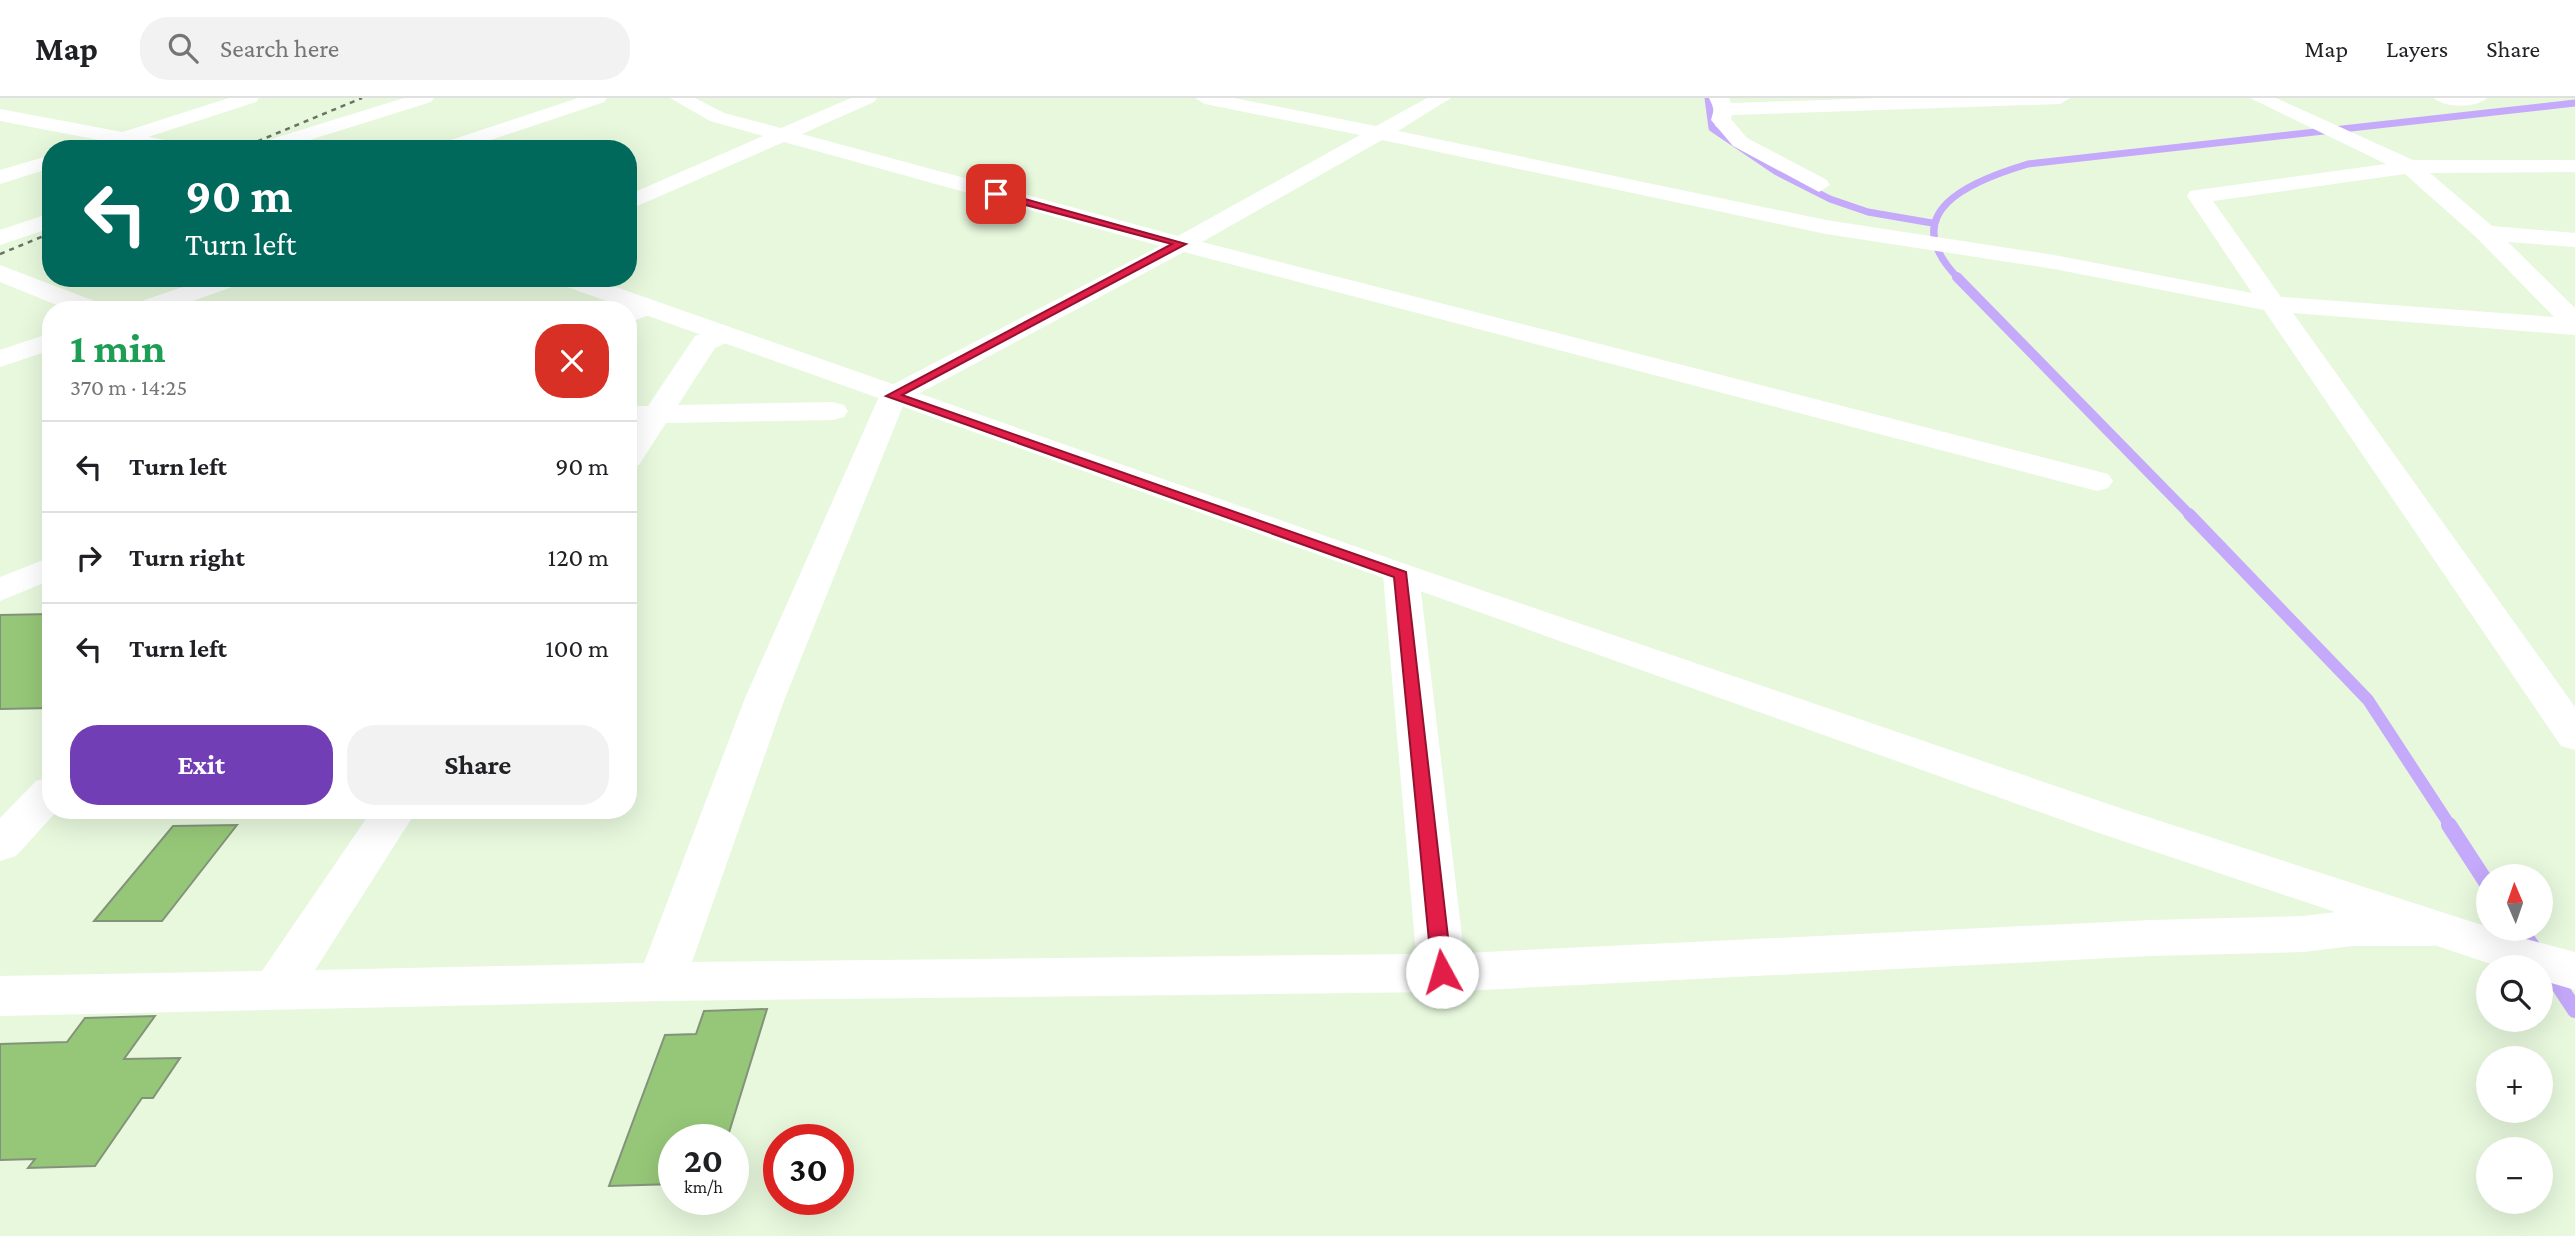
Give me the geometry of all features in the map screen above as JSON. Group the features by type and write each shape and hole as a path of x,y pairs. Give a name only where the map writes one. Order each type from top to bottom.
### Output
{"street":[{"path":"118,140 249,98"},
{"path":"288,140 424,98"},
{"path":"470,140 597,98"},
{"path":"680,98 717,117 1181,244 2097,481"},
{"path":"637,199 867,98"},
{"path":"1205,98 1826,227 1969,247 2273,304 2575,325"},
{"path":"661,982 765,698 892,396 1181,244 1441,98"},
{"path":"1819,186 1740,142 1721,120 1722,104 2060,98"},
{"path":"2260,98 2410,167 2485,233 2575,325"},
{"path":"2444,98 2477,98"},
{"path":"0,115 134,140"},
{"path":"0,177 42,164"},
{"path":"2575,166 2410,167 2198,196 2575,737"},
{"path":"0,238 42,223"},
{"path":"2485,233 2575,240"},
{"path":"0,273 70,301"},
{"path":"168,301 208,287"},
{"path":"584,287 613,301"},
{"path":"637,312 720,335 2108,820 2432,928 2575,971"},
{"path":"637,432 643,415 705,342 720,335"},
{"path":"0,359 42,344"},
{"path":"643,415 833,411"},
{"path":"0,590 42,571"},
{"path":"1401,575 1442,972"},
{"path":"0,845 42,801"},
{"path":"276,990 389,819"},
{"path":"0,996 661,982 1442,972 2150,938 2303,934 2354,928 2432,928"}],"building":[{"path":"42,614 42,708 0,709 0,615"},
{"path":"237,825 162,921 94,921 173,826"},
{"path":"767,1009 732,1124 658,1124 658,1184 609,1186 665,1035 696,1034 704,1011"},
{"path":"155,1016 124,1059 180,1058 153,1098 142,1098 95,1166 28,1168 35,1159 0,1160 0,1044 67,1042 85,1018"}],"waterway":[{"path":"1708,98 1712,128 1777,172 1830,199 1868,212 1932,223"},
{"path":"1959,279 1941,256 1934,235 1937,218 1947,203 1964,190 2028,164 2575,103"},
{"path":"1957,277 2191,516"},
{"path":"2189,514 2368,700 2451,827"},
{"path":"2449,825 2476,867"},
{"path":"2529,942 2536,952"},
{"path":"2553,977 2575,1010"}],"railway":[{"path":"261,140 362,98"},
{"path":"0,254 42,237"}],"route":[{"path":"996,194 1181,244 892,396 1401,575 1442,972"}]}
